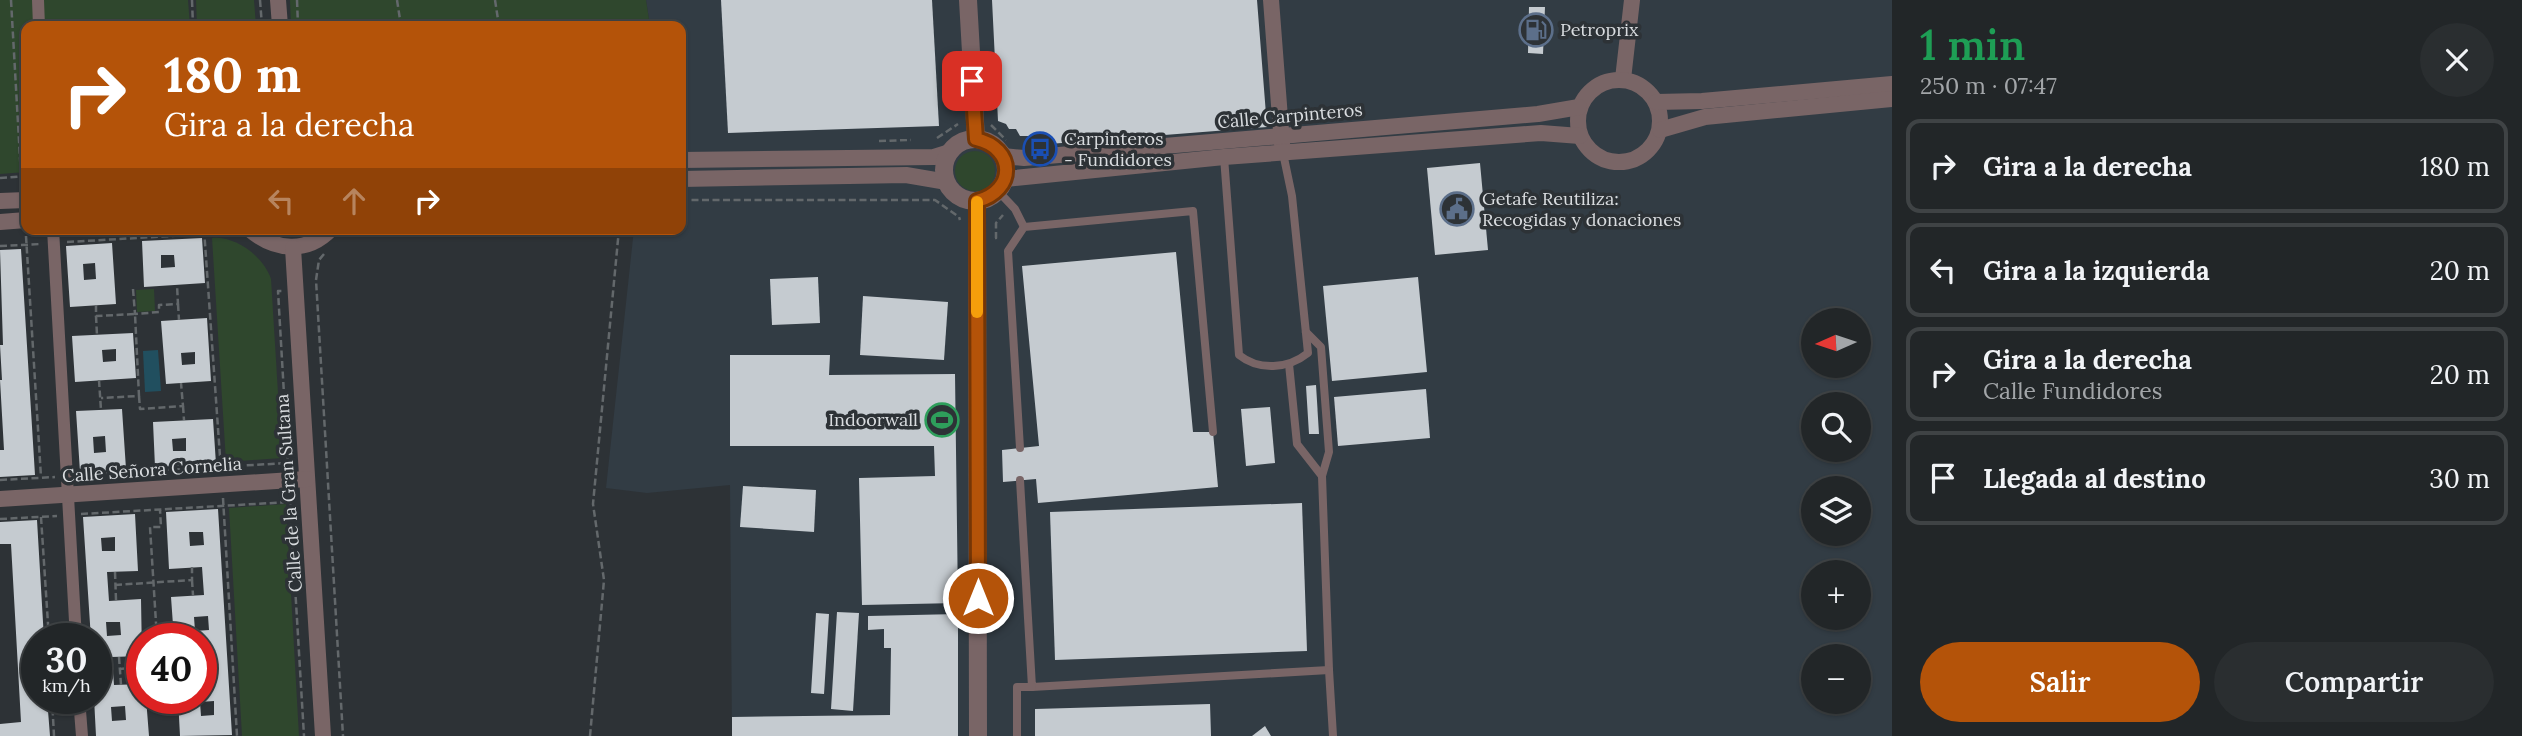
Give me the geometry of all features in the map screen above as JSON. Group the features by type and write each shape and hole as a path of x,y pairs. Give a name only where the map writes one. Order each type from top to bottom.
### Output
{"street":[{"path":"38,0 39,21"},
{"path":"278,0 280,21"},
{"path":"968,0 976,139"},
{"path":"1271,0 1282,144"},
{"path":"1623,79 1632,0"},
{"path":"1623,79 1637,83 1647,90 1656,102 1661,116 1660,130 1652,147 1641,157 1627,162 1606,161 1593,154 1580,136 1577,122 1580,107 1591,89 1604,82 1623,79"},
{"path":"1656,102 1702,101 1892,84"},
{"path":"1660,130 1705,117 1892,99"},
{"name":"Calle Carpinteros","path":"1002,185 1224,157 1282,144 1580,107"},
{"name":"Calle Carpinteros","path":"1003,156 1024,158 1541,133 1580,136"},
{"path":"686,160 934,157 950,152 962,142 976,139 987,141 1003,156 1002,185 990,197 977,201 957,195 947,182 945,167 950,152"},
{"path":"686,178 906,175 947,182"},
{"path":"0,201 21,200"},
{"path":"977,201 978,736"},
{"path":"0,222 21,227"},
{"path":"52,235 75,623"},
{"path":"257,235 269,244 293,248 326,235"},
{"name":"Calle de la Gran Sultana","path":"293,248 323,736"},
{"name":"Calle Señora Cornelia","path":"0,499 307,480"},
{"path":"80,714 82,736"}],"lane":[{"path":"1224,157 1239,355 1251,364 1289,364 1308,354 1292,196 1282,144"},
{"path":"1002,185 1024,227"},
{"path":"1024,227 1193,211 1213,432"},
{"path":"1020,448 1008,251 1024,227"},
{"path":"1306,332 1321,347 1329,452 1322,476 1334,736"},
{"path":"1289,364 1297,444 1322,476"},
{"path":"1020,480 1032,687"},
{"path":"1017,736 1017,687 1329,670"}],"path":[{"path":"0,178 21,176 11,0"},
{"path":"192,0 194,21"},
{"path":"260,0 262,21"},
{"path":"297,0 298,21"},
{"path":"397,0 400,21"},
{"path":"495,0 498,21"},
{"path":"26,235 41,478"},
{"path":"0,246 189,235"},
{"path":"590,736 604,580 593,504 618,235"},
{"path":"319,260 316,289 343,736"},
{"path":"177,285 179,320"},
{"path":"133,289 140,409 183,406"},
{"path":"0,480 288,463 278,291 316,289"},
{"path":"96,316 159,312 159,305 178,304"},
{"path":"96,305 97,335"},
{"path":"99,380 101,410"},
{"path":"181,383 184,420"},
{"path":"101,398 139,396"},
{"path":"0,519 290,502 304,736"},
{"path":"156,623 150,527 161,527 160,509"},
{"path":"41,517 47,623"},
{"path":"191,567 193,595"},
{"path":"115,572 117,600"},
{"path":"116,585 192,580"},
{"path":"119,657 121,685"},
{"path":"120,669 126,668"},
{"path":"53,714 54,736"}],"shaded area":[{"path":"646,0 1892,0 1892,736 732,736 730,485 647,493 606,488 633,235 686,235 686,21 649,21"}],"green space":[{"path":"0,0 188,0 190,21 21,21 21,172 0,174"},
{"path":"196,0 254,0 256,21 197,21"},
{"path":"290,0 646,0 649,21 291,21"},
{"path":"975,151 983,152 989,157 994,163 994,179 989,185 983,190 975,191 967,190 961,185 956,179 955,171 956,163 961,157 967,152"},
{"path":"212,238 230,240 247,249 262,263 271,279 282,458 226,462"},
{"path":"154,289 155,311 137,312 136,290"},
{"path":"286,504 299,736 242,736 229,508"}],"water":[{"path":"158,350 161,391 145,392 143,351"}],"building":[{"path":"721,0 932,0 939,126 728,133"},
{"path":"992,0 1257,0 1267,127 1036,145 1036,142 1030,143 1030,136 1020,136 1016,129 1009,129 1006,124 998,121"},
{"name":"Petroprix","path":"1529,7 1545,7 1543,54 1528,53"},
{"name":"Getafe Reutiliza: Recogidas y donaciones","path":"1480,163 1488,250 1435,255 1427,168"},
{"path":"202,238 205,283 144,287 142,241","holes":["161,255 174,255 175,267 161,268"]},
{"path":"112,243 116,304 70,307 66,246","holes":["95,263 96,279 84,280 83,264"]},
{"path":"21,249 35,475 0,477 0,450 4,450 0,380 0,345 3,345 0,250"},
{"path":"1176,252 1193,432 1213,432 1218,487 1038,503 1036,479 1003,482 1002,450 1039,446 1022,266"},
{"path":"818,277 820,323 772,325 770,279"},
{"path":"1418,277 1427,372 1332,381 1323,286"},
{"path":"863,296 948,302 944,360 860,355"},
{"path":"207,318 211,381 166,384 161,321","holes":["195,352 195,364 182,365 181,353"]},
{"path":"133,333 136,378 75,382 72,336","holes":["116,349 116,361 103,362 102,350"]},
{"path":"730,355 830,355 829,375 955,374 958,603 862,605 859,478 935,476 934,446 730,446"},
{"path":"1316,385 1319,434 1309,434 1306,386"},
{"path":"1426,389 1430,438 1338,446 1334,397"},
{"path":"1270,407 1275,463 1246,466 1241,409"},
{"path":"122,409 126,469 80,472 76,411","holes":["105,436 106,452 94,453 93,437"]},
{"path":"213,419 216,464 155,467 153,422","holes":["186,438 186,451 173,451 172,439"]},
{"path":"743,486 816,490 814,532 740,527"},
{"path":"1302,503 1307,651 1055,660 1050,512"},
{"path":"218,509 232,735 180,736 179,714 217,714 217,623 208,623 208,616 194,617 194,623 173,623 171,597 204,595 202,567 169,569 166,512","holes":["189,532 203,532 204,545 190,546"]},
{"path":"135,514 138,571 107,572 109,601 141,599 141,623 126,623 126,657 112,657 112,636 121,635 120,622 90,623 83,517","holes":["115,537 115,551 102,551 101,538"]},
{"path":"37,520 43,623 21,623 21,714 48,714 50,736 0,736 0,724 21,722 11,544 0,544 0,522"},
{"path":"837,612 859,613 853,711 831,709"},
{"path":"816,613 829,614 824,694 811,693"},
{"path":"958,614 958,736 732,736 732,717 890,715 891,648 884,648 884,629 868,630 868,616"},
{"path":"112,657 114,685 126,685 126,714 147,714 149,736 96,736 95,714 112,714 112,721 126,720 125,706 112,707"},
{"path":"1210,704 1211,736 1035,736 1035,709"},
{"path":"1265,726 1271,736 1252,736"}],"slow traffic":[{"path":"977,202 977,312"}],"place":[{"name":"Petroprix","path":"1536,30"},
{"name":"Carpinteros - Fundidores","path":"1040,149"},
{"name":"Getafe Reutiliza: Recogidas y donaciones","path":"1457,209"},
{"name":"Indoorwall","path":"942,420"}],"route":[{"path":"972,81 976,139 987,141 996,147 1003,156 1006,168 1003,186 990,197 977,201 978,598"}]}
